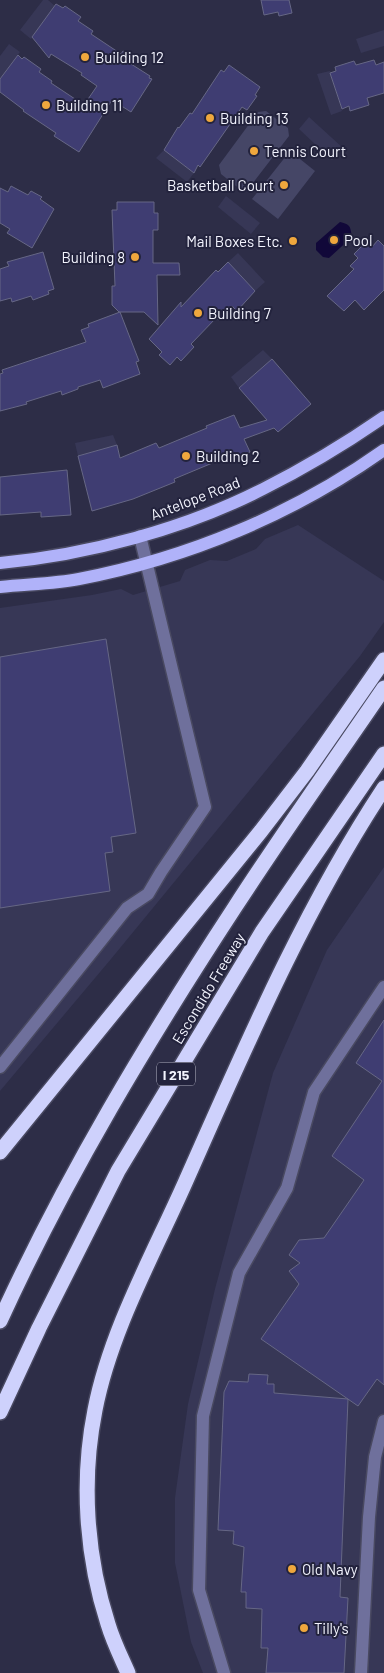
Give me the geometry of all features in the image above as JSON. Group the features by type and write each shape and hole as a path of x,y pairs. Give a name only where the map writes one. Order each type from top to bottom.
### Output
{"highway":[{"path":"0,1152 261,831 307,771 384,660"},
{"name":"Escondido Freeway","path":"0,1321 21,1274 67,1186 156,1032 236,905 384,688"},
{"name":"Escondido Freeway","path":"0,1412 39,1328 118,1171 262,932 384,754"},
{"path":"128,1673 114,1641 103,1606 90,1540 88,1510 90,1445 95,1410 104,1374 114,1342 126,1314 256,1024 332,876 384,788"}],"main road":[{"name":"Antelope Road","path":"0,563 64,554 140,536 219,508 262,490 308,465 384,417"},
{"path":"0,587 77,580 148,564 270,517 319,491 384,450"}],"lane":[{"path":"0,1067 128,908 148,894 205,807 140,536"},
{"path":"224,1673 199,1590 203,1416 239,1273 287,1188 314,1092 384,986"},
{"path":"361,1673 369,1517 375,1457 384,1421"}],"shaded area":[{"path":"43,0 48,0 56,7 31,39 20,30"},
{"path":"384,30 384,46 361,53 356,39"},
{"path":"9,44 20,52 0,79 0,56"},
{"path":"330,71 342,111 331,115 317,74"},
{"name":"Tennis Court","path":"266,111 288,128 289,136 249,188 241,190 221,174 219,165 258,112"},
{"path":"309,117 343,148 332,160 299,129"},
{"path":"164,150 194,173 187,182 156,158"},
{"name":"Basketball Court","path":"290,151 315,171 278,219 252,199"},
{"path":"226,196 260,223 251,234 218,207"},
{"name":"Pool","path":"340,222 349,226 352,237 329,258 323,257 316,250 316,243"},
{"path":"238,253 265,282 255,291 228,262"},
{"path":"263,350 272,359 239,388 231,377"},
{"path":"113,435 117,445 78,456 75,443"},
{"path":"298,525 384,581 384,622 360,656 0,1091 0,608 121,589 133,595 180,581 185,570 210,560 227,561 256,549 265,539"},
{"path":"384,867 384,1673 203,1673 191,1642 175,1563 175,1498 188,1404 215,1289 273,1073 327,950"}],"building":[{"path":"261,0 289,0 292,13 279,16 278,12 264,15"},
{"path":"56,4 63,8 65,6 81,17 78,21 93,31 91,34 121,54 123,51 135,58 131,64 152,79 131,112 112,100 79,152 54,136 56,133 23,111 0,92 0,79 18,55 41,69 39,72 52,81 51,83 84,105 97,86 81,75 82,73 51,54 49,58 32,37"},
{"path":"374,60 376,65 384,62 384,93 367,98 369,105 350,111 349,106 342,109 330,73 336,71 335,67 354,61 356,65"},
{"name":"Building 13","path":"229,65 260,87 255,95 257,96 247,110 242,107 194,173 164,150 178,127 190,113 192,114 221,70 224,72"},
{"path":"11,186 28,195 31,191 42,197 40,199 54,209 32,248 7,233 10,229 0,223 0,188 8,192"},
{"name":"Building 8","path":"117,202 154,202 154,213 158,213 158,230 153,230 153,263 179,263 180,275 157,275 158,325 144,312 119,312 112,305 112,286 115,286 112,210 117,210"},
{"path":"378,240 384,246 384,290 364,310 355,300 344,311 327,296 354,269 350,266 358,258 354,254 367,241 372,247"},
{"path":"43,252 54,289 48,291 49,294 33,300 31,296 12,302 11,298 0,301 0,269 9,266 7,262"},
{"name":"Building 7","path":"228,262 255,291 237,311 232,306 219,320 216,318 191,344 194,347 181,361 177,357 170,365 159,355 162,352 149,339 181,302 181,307 216,270 218,272"},
{"path":"120,312 139,361 136,362 140,374 103,388 100,380 78,387 78,389 62,395 61,391 26,402 27,404 0,411 0,374 3,373 2,370 86,342 81,330 89,327 88,324"},
{"path":"272,359 311,404 278,432 274,428 244,439 250,452 224,463 222,459 174,479 175,482 133,499 92,511 78,456 117,445 120,458 156,443 159,448 234,415 240,428 267,420 239,388"},
{"path":"67,470 71,515 41,517 41,512 0,515 0,477"},
{"path":"106,639 136,833 111,837 113,852 105,853 110,891 0,908 0,657"},
{"path":"384,1020 384,1385 377,1379 358,1406 261,1339 299,1284 289,1271 300,1263 289,1255 299,1240 324,1238 364,1180 332,1156 382,1081 356,1063"},
{"path":"249,1374 268,1375 267,1384 274,1384 274,1393 348,1399 340,1597 348,1598 344,1673 266,1673 268,1648 261,1648 262,1609 246,1608 246,1592 241,1592 244,1547 233,1544 234,1531 218,1530 224,1392 229,1381 248,1382"}],"place":[{"name":"Building 12","path":"85,57"},
{"name":"Building 11","path":"46,105"},
{"name":"Building 13","path":"210,118"},
{"name":"Tennis Court","path":"254,151"},
{"name":"Basketball Court","path":"284,185"},
{"name":"Pool","path":"334,240"},
{"name":"Mail Boxes Etc.","path":"293,241"},
{"name":"Building 8","path":"135,257"},
{"name":"Building 7","path":"198,313"},
{"name":"Building 2","path":"186,456"},
{"name":"Old Navy","path":"292,1569"},
{"name":"Tilly's","path":"304,1628"}]}
